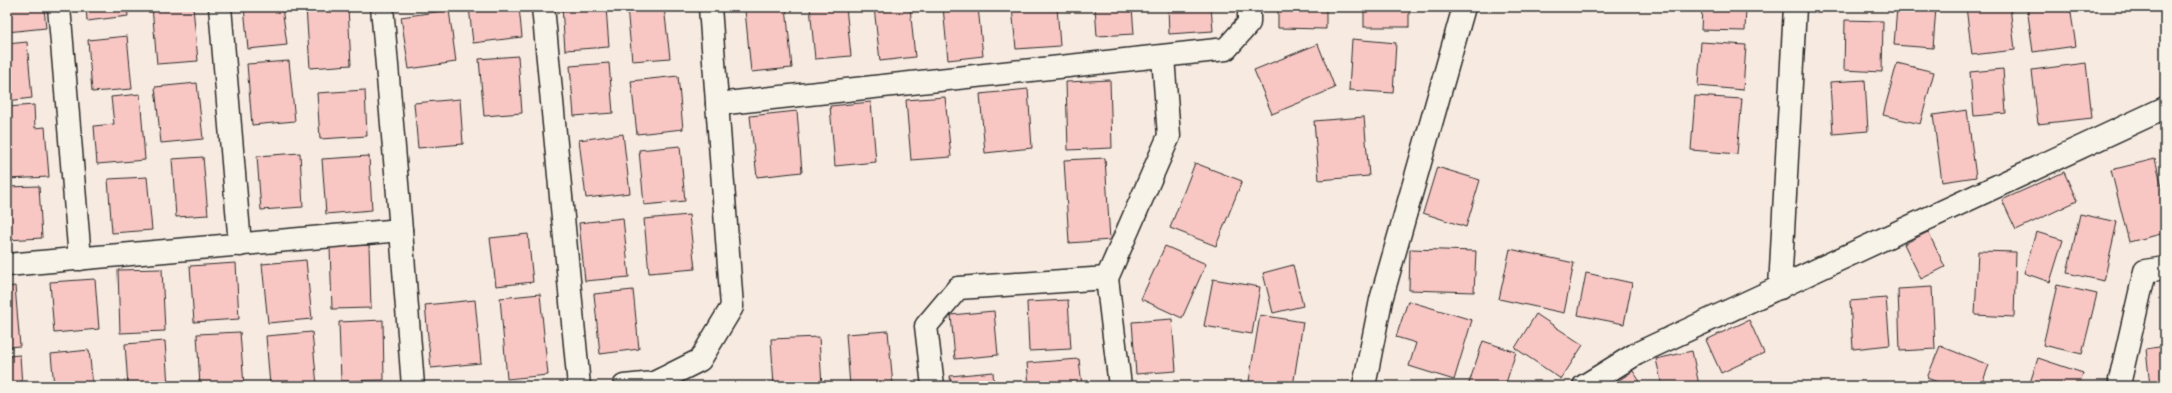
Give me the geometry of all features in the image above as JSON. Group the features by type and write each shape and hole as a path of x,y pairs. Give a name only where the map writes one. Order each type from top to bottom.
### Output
{"lane":[{"path":"59,7 80,258"},
{"path":"220,7 240,244"},
{"path":"382,7 413,386"},
{"path":"543,7 579,386"},
{"path":"624,386 654,383 700,360 732,307 710,7"},
{"path":"717,104 1163,58 1226,50 1249,23 1249,7"},
{"path":"1364,386 1380,300 1464,7"},
{"path":"1780,288 1795,7"},
{"path":"1120,386 1107,278 1169,136 1163,58"},
{"path":"1584,386 1636,354 2165,108"},
{"path":"7,265 401,230"},
{"path":"2120,386 2120,380 2145,271 2165,268"},
{"path":"933,386 926,326 958,288 1107,278"}],"building":[{"path":"7,7 44,7 46,28 7,32"},
{"path":"86,7 127,7 128,16 87,21"},
{"path":"152,7 193,7 198,61 157,64"},
{"path":"244,7 282,7 287,45 248,49"},
{"path":"306,7 348,7 351,65 310,68"},
{"path":"469,7 519,7 522,37 473,43"},
{"path":"562,7 606,7 609,47 565,50"},
{"path":"627,7 664,7 670,58 632,61"},
{"path":"786,7 792,68 751,72 745,10"},
{"path":"810,7 846,7 851,56 815,59"},
{"path":"874,7 910,7 915,57 880,61"},
{"path":"943,7 978,7 983,56 948,60"},
{"path":"1012,7 1057,7 1060,46 1016,49"},
{"path":"1095,7 1132,7 1134,34 1097,36"},
{"path":"1168,7 1211,7 1213,31 1169,34"},
{"path":"1278,7 1326,7 1326,29 1278,28"},
{"path":"1364,7 1409,7 1409,27 1364,27"},
{"path":"1702,7 1746,7 1745,31 1701,30"},
{"path":"1897,7 1936,7 1933,48 1894,45"},
{"path":"1966,7 2010,7 2015,50 1972,55"},
{"path":"2027,7 2070,7 2076,46 2033,52"},
{"path":"449,10 456,62 409,69 401,17"},
{"path":"1845,20 1883,21 1882,72 1844,70"},
{"path":"127,36 132,89 92,92 88,40"},
{"path":"1352,39 1396,43 1393,93 1349,90"},
{"path":"27,42 32,98 7,101 7,44"},
{"path":"1701,42 1746,45 1743,90 1698,86"},
{"path":"1318,44 1335,88 1272,114 1254,70"},
{"path":"518,56 522,113 484,116 479,59"},
{"path":"289,61 295,121 252,125 247,64"},
{"path":"609,63 613,113 574,116 570,66"},
{"path":"1897,63 1934,72 1920,124 1883,115"},
{"path":"2086,63 2092,118 2038,124 2032,70"},
{"path":"2003,69 2006,113 1974,116 1970,72"},
{"path":"678,76 683,129 637,134 631,81"},
{"path":"1110,80 1112,148 1068,150 1066,82"},
{"path":"1865,80 1868,131 1833,134 1830,82"},
{"path":"197,83 203,139 161,143 155,87"},
{"path":"1028,89 1032,148 985,153 980,94"},
{"path":"365,90 367,136 320,139 317,93"},
{"path":"140,94 145,160 97,164 94,126 114,124 111,97"},
{"path":"1695,96 1742,99 1737,154 1691,150"},
{"path":"945,97 951,157 911,160 906,100"},
{"path":"460,99 463,144 418,148 414,103"},
{"path":"871,102 876,162 835,166 830,106"},
{"path":"34,105 35,128 45,127 49,177 7,179 7,107"},
{"path":"1967,110 1976,177 1942,182 1933,115"},
{"path":"797,111 802,172 757,177 750,116"},
{"path":"1364,117 1369,176 1319,180 1314,121"},
{"path":"623,134 630,193 586,198 579,140"},
{"path":"680,146 685,201 644,205 639,150"},
{"path":"300,153 303,207 261,210 257,156"},
{"path":"369,156 372,210 326,214 322,159"},
{"path":"203,157 208,215 176,217 172,159"},
{"path":"1105,158 1110,240 1069,243 1064,160"},
{"path":"2155,159 2165,198 2165,233 2129,242 2111,170"},
{"path":"1195,163 1242,181 1216,246 1170,228"},
{"path":"1437,167 1480,180 1466,227 1423,213"},
{"path":"2064,172 2077,201 2016,230 2002,200"},
{"path":"147,177 152,230 112,233 108,179"},
{"path":"39,186 42,238 7,240 7,187"},
{"path":"2080,214 2117,222 2104,281 2067,273"},
{"path":"689,215 695,269 649,273 644,219"},
{"path":"623,218 629,277 585,281 579,223"},
{"path":"1928,232 1945,267 1921,279 1904,244"},
{"path":"2036,232 2063,240 2050,282 2024,273"},
{"path":"528,234 533,282 496,286 490,238"},
{"path":"369,245 371,308 332,309 330,247"},
{"path":"1165,246 1206,264 1182,318 1141,299"},
{"path":"1410,249 1476,251 1474,292 1409,290"},
{"path":"1510,249 1574,263 1564,313 1499,299"},
{"path":"1978,251 2016,252 2014,317 1975,315"},
{"path":"306,260 312,319 268,323 262,264"},
{"path":"236,263 239,319 194,322 190,266"},
{"path":"1293,265 1303,306 1273,313 1263,273"},
{"path":"162,269 165,331 120,333 118,270"},
{"path":"1586,273 1632,283 1624,324 1578,315"},
{"path":"95,279 99,329 54,333 50,282"},
{"path":"1213,279 1260,287 1252,334 1204,326"},
{"path":"2057,285 2097,294 2082,354 2043,345"},
{"path":"15,286 20,346 7,347 7,287"},
{"path":"1932,287 1935,349 1900,351 1898,289"},
{"path":"633,290 639,349 600,354 594,294"},
{"path":"540,294 548,375 507,379 500,298"},
{"path":"1886,298 1890,345 1853,349 1850,301"},
{"path":"475,300 481,363 431,368 425,305"},
{"path":"1068,300 1071,349 1029,351 1027,302"},
{"path":"1408,301 1472,320 1454,380 1409,366 1416,343 1396,337"},
{"path":"994,311 998,355 955,359 951,315"},
{"path":"1536,314 1583,345 1561,379 1515,348"},
{"path":"1260,315 1303,322 1293,386 1249,381"},
{"path":"1172,319 1176,371 1136,374 1132,322"},
{"path":"383,320 384,380 341,381 339,322"},
{"path":"1749,320 1764,353 1721,373 1706,340"},
{"path":"888,331 893,385 850,386 846,334"},
{"path":"240,332 244,386 200,386 197,334"},
{"path":"312,332 317,386 270,386 266,336"},
{"path":"819,337 822,386 774,386 771,339"},
{"path":"165,341 168,386 128,386 125,344"},
{"path":"1483,341 1516,352 1505,386 1468,386"},
{"path":"1940,346 1989,365 1981,386 1948,386 1927,378"},
{"path":"2165,346 2165,386 2150,386 2146,349"},
{"path":"89,350 93,386 54,386 51,354"},
{"path":"1692,351 1699,385 1662,386 1656,359"},
{"path":"20,355 22,386 7,386 7,356"},
{"path":"2038,358 2083,373 2079,386 2029,386"},
{"path":"1079,359 1082,386 1029,386 1027,363"},
{"path":"1633,371 1643,386 1610,386"},
{"path":"993,372 994,386 951,386 950,376"}]}
